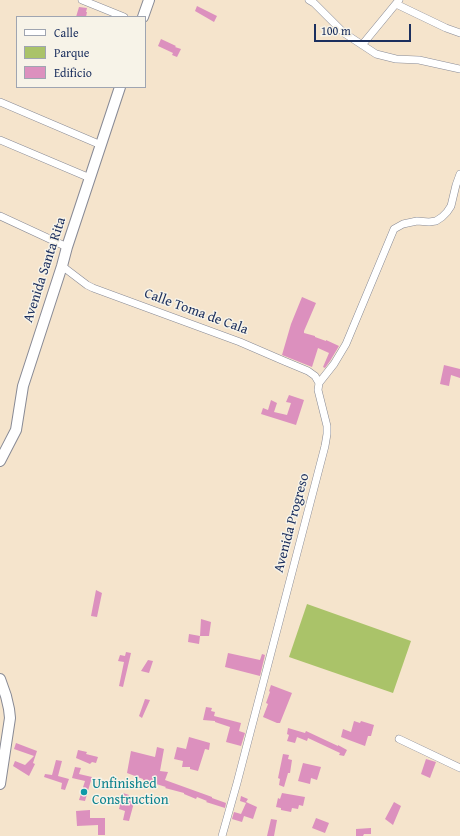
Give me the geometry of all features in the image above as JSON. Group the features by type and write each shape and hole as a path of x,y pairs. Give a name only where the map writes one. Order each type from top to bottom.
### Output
{"street":[{"path":"82,0 122,16"},
{"path":"142,16 149,0"},
{"path":"309,0 314,3 344,33 376,54 388,57 419,60 460,69"},
{"path":"362,45 397,2 446,28 460,33"},
{"name":"Avenida Santa Rita","path":"0,461 16,430 23,386 120,88"},
{"path":"0,102 101,145"},
{"path":"0,140 90,178"},
{"path":"319,384 334,364 346,344 394,229 403,224 417,221 436,221 442,217 451,206 460,174"},
{"path":"0,216 67,247"},
{"name":"Calle Toma de Cala","path":"62,266 93,288 240,342 308,371 315,376 319,384"},
{"name":"Avenida Progreso","path":"222,836 238,783 325,446 327,426 318,390 319,384"},
{"path":"0,679 6,696 10,718 0,784"},
{"path":"400,739 460,768"}],"green space":[{"path":"307,604 411,641 393,693 289,657"}],"building":[{"path":"197,6 217,16 214,22 195,11"},
{"path":"79,7 87,8 86,16 76,16"},
{"path":"161,39 181,49 177,57 172,55 173,53 158,46"},
{"path":"302,297 316,303 304,333 339,346 325,368 323,367 329,353 318,348 312,367 282,355 291,324"},
{"path":"444,365 460,369 460,378 451,375 449,386 440,384"},
{"path":"289,395 304,400 296,425 261,414 263,408 268,410 271,400 277,403 274,412 287,415 291,403 286,402"},
{"path":"96,590 102,593 97,617 91,616"},
{"path":"201,619 211,622 209,636 200,636"},
{"path":"189,634 200,636 199,644 188,642"},
{"path":"126,652 131,653 123,687 119,686 124,662 118,661 120,655 125,656"},
{"path":"228,653 260,660 262,654 265,655 260,676 225,667"},
{"path":"148,660 153,661 149,673 141,671"},
{"path":"271,685 292,693 280,723 263,717 268,704 266,703"},
{"path":"145,699 150,700 142,718 139,716"},
{"path":"206,707 212,708 211,711 215,712 214,716 241,723 239,731 245,733 241,746 226,742 230,727 215,721 203,720"},
{"path":"354,721 360,723 361,721 374,725 371,736 368,736 365,746 341,737 343,729 351,732"},
{"path":"288,728 305,733 306,731 347,750 344,756 339,755 340,753 308,738 307,741 297,737 295,743 287,741 289,735 287,734"},
{"path":"189,737 210,743 209,750 205,749 198,771 190,769 190,767 182,767 183,761 174,759 177,747 186,749"},
{"path":"16,743 37,751 33,763 35,764 29,776 13,766 15,761 25,765 34,756 14,749"},
{"path":"157,747 164,749 160,771 168,772 165,780 226,803 225,808 206,802 207,801 197,797 196,799 184,793 165,788 166,787 127,773 131,751 155,757"},
{"path":"78,750 98,757 96,763 92,762 90,764 76,758"},
{"path":"283,754 289,755 288,759 292,760 290,773 288,773 284,787 279,785 280,779 278,778"},
{"path":"426,759 436,762 430,778 421,774"},
{"path":"56,760 62,761 58,776 69,779 65,790 61,789 62,783 44,777 45,774 52,775"},
{"path":"303,763 321,767 317,780 311,778 310,784 298,781"},
{"path":"75,767 81,768 79,774 92,777 85,801 79,800 85,781 72,778"},
{"path":"123,793 129,795 128,797 135,799 129,821 123,820 125,811 119,809"},
{"path":"282,793 305,797 303,806 299,805 298,809 292,808 291,812 281,810 281,808 276,807 278,798 280,799"},
{"path":"241,796 248,799 246,802 257,807 253,819 244,816 242,822 232,819 234,812 241,814 246,803 240,801"},
{"path":"394,802 401,806 393,825 385,819"},
{"path":"90,810 90,818 105,818 105,835 98,835 98,825 77,826 76,811"},
{"path":"316,818 329,823 325,833 312,828"},
{"path":"271,819 277,820 274,836 267,836"},
{"path":"371,828 371,834 356,836 356,829"}],"place":[{"name":"Unfinished Construction","path":"84,792"}]}
